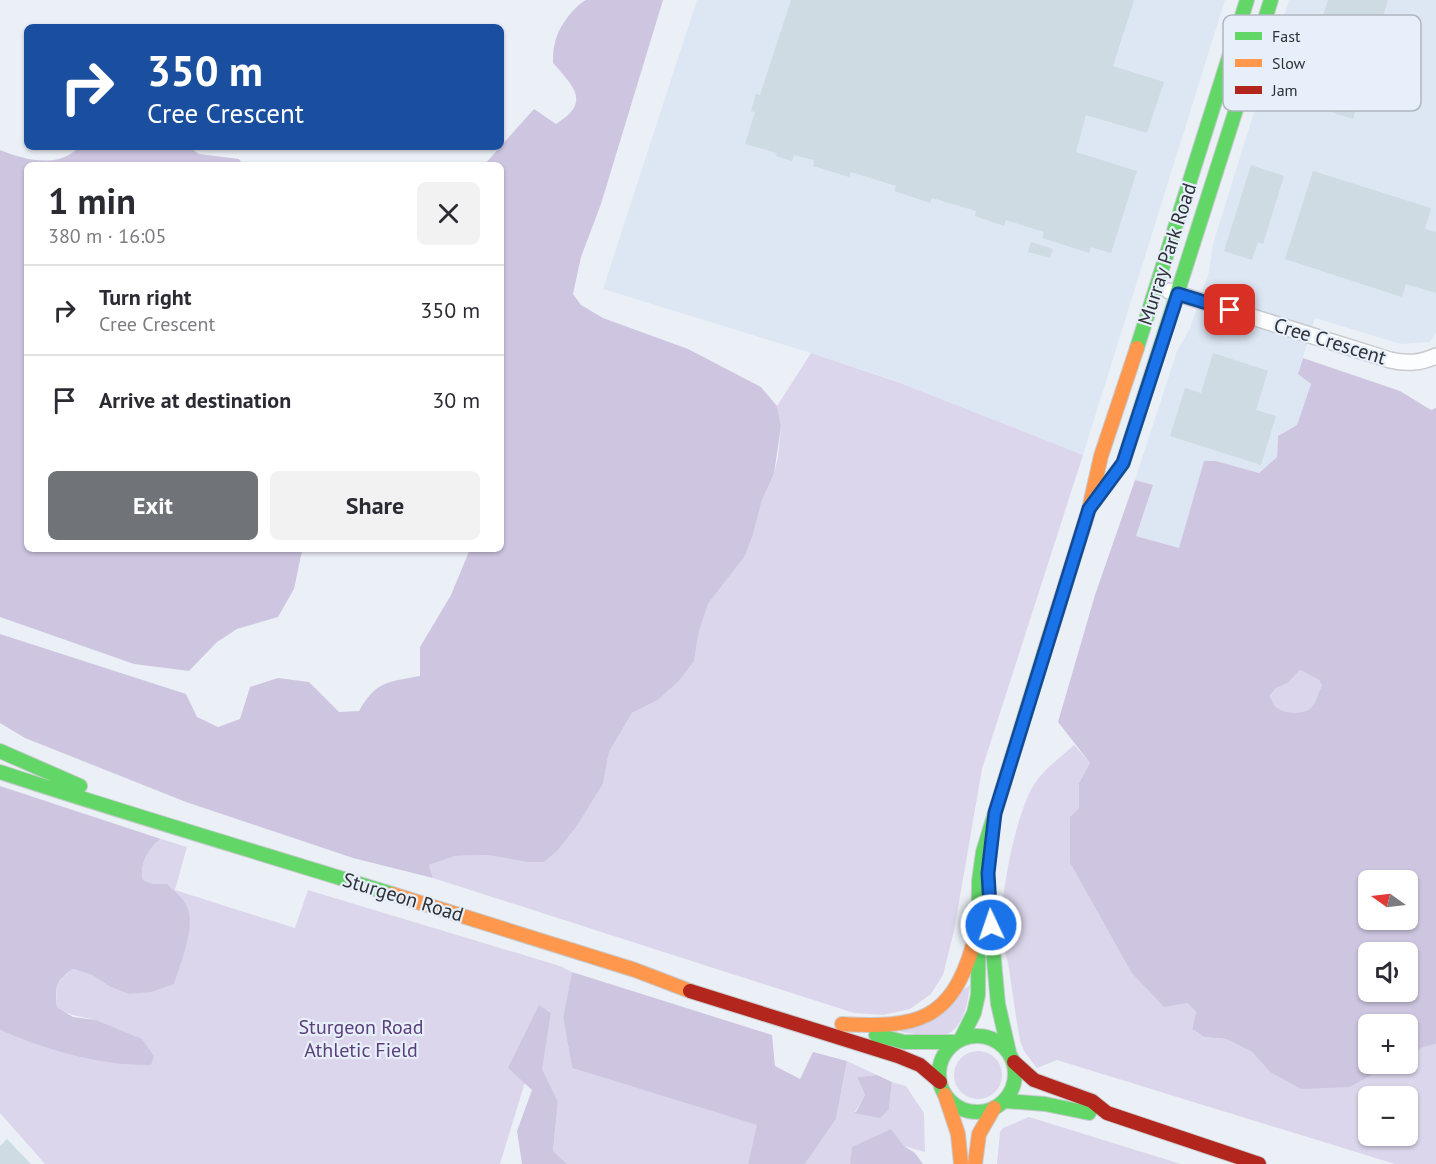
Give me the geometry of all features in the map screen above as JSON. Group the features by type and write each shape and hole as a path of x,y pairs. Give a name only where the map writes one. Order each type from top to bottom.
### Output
{"main road":[{"name":"Murray Park Road","path":"1241,15 1246,0"},
{"name":"Murray Park Road","path":"1266,15 1271,0"},
{"name":"Murray Park Road","path":"958,1041 974,1013 978,995 980,867 1089,509 1101,456 1157,287 1223,74"},
{"name":"Murray Park Road","path":"1089,509 1123,463 1236,111"},
{"name":"Sturgeon Road","path":"0,751 135,807 172,825"},
{"name":"Sturgeon Road","path":"0,772 133,816 172,825 635,970 707,998 898,1056 920,1065 942,1088"},
{"name":"Murray Park Road","path":"995,813 989,859 990,908 998,1004 1011,1057"},
{"path":"842,1024 876,1027 907,1023 936,1011 949,998 967,966 979,916"},
{"name":"Sturgeon Road","path":"635,970 709,984 888,1039 922,1044 958,1041"},
{"path":"961,1164 958,1134 942,1088 939,1067 950,1047 958,1041 975,1036 988,1037 1000,1043 1034,1080 1092,1101 1107,1113"},
{"path":"975,1164 978,1134 986,1118 1015,1083 1011,1057"},
{"path":"942,1088 954,1105 967,1111 981,1112 999,1105 1045,1104 1088,1113 1107,1113 1259,1164"}],"street":[{"name":"Cree Crescent","path":"1157,287 1390,360 1403,363 1421,362 1436,356"}],"shaded area":[{"path":"586,0 663,0 601,204 581,257 573,294 581,305 603,318 688,349 761,387 777,406 781,426 774,474 762,500 753,535 745,556 708,604 699,631 694,661 680,680 658,700 632,713 609,752 603,784 577,826 558,850 544,862 527,862 487,855 455,856 429,865 433,878 353,858 186,802 25,738 0,723 0,634 186,694 197,717 218,727 240,719 250,687 278,678 309,682 339,712 359,711 371,694 384,684 420,676 420,647 451,595 469,552 504,552 504,162 487,162 497,150 504,150 504,143 534,109 556,124 574,108 576,94 553,63 553,50 562,25"},
{"path":"697,0 1225,0 1083,455 894,380 603,289"},
{"path":"1289,0 1436,0 1436,333 1430,342 1401,344 1315,318 1298,373 1311,384 1297,425 1278,436 1277,457 1259,473 1216,461 1204,461 1179,548 1136,536 1153,485 1135,480 1177,351 1190,328 1209,272 1213,244 1254,111 1421,111 1421,15 1284,15"},
{"path":"0,150 20,157 41,160 61,158 76,150 193,150 199,154 239,159 241,162 24,162 24,552 302,552 294,589 278,617 237,629 217,642 189,671 134,664 0,617"},
{"path":"1303,358 1400,391 1431,410 1436,408 1436,1044 1418,1050 1418,1014 1358,1014 1358,1074 1374,1074 1350,1087 1301,1089 1270,1072 1252,1052 1226,1039 1204,1037 1192,1029 1196,1012 1187,1003 1164,1007 1131,972 1070,863 1070,817 1079,808 1079,783 1090,763 1058,722 1095,595 1135,480 1153,485 1136,536 1179,548 1204,461 1216,461 1259,473 1277,457 1278,436 1297,425 1311,384 1298,374","holes":["1300,670 1319,680 1322,686 1314,704 1306,711 1295,713 1283,711 1274,705 1270,696 1276,688 1288,683"]},
{"path":"0,786 161,839 146,857 142,874 143,880 153,884 167,884 187,905 190,926 174,984 151,992 129,994 109,986 92,975 73,969 60,981 56,994 57,1007 73,1017 96,1020 142,1039 154,1056 151,1065 93,1060 36,1044 0,1030"},
{"path":"572,972 772,1035 775,1066 800,1079 813,1052 847,1061 836,1119 805,1164 748,1164 757,1125 572,1068 563,1017"},
{"path":"539,1005 551,1013 542,1069 558,1102 553,1151 567,1164 522,1164 517,1131 532,1090 508,1068"},
{"path":"877,1075 892,1082 889,1109 880,1118 854,1113 865,1095 857,1077"},
{"path":"891,1129 904,1146 915,1153 923,1164 850,1164 852,1147"}],"green space":[{"path":"811,353 898,382 1083,455 982,769 954,931 943,975 931,994 910,1009 883,1015 854,1013 433,878 429,865 455,856 487,855 527,862 558,850 577,826 603,784 609,752 632,713 658,700 680,680 694,661 699,630 708,604 745,556 762,500 774,474 781,426 777,406"},
{"path":"1300,670 1319,680 1322,686 1311,708 1295,713 1283,711 1273,703 1270,697 1276,688 1288,683"},
{"path":"1074,745 1090,763 1079,783 1079,808 1070,863 1131,972 1187,1003 1196,1012 1192,1029 1204,1037 1226,1039 1252,1052 1270,1072 1350,1087 1374,1074 1418,1074 1418,1050 1436,1044 1436,1164 1395,1164 1057,1060 1037,1068 1024,1051 1020,1040 1001,924 1005,882 1021,815 1035,783"},
{"name":"Sturgeon Road Athletic Field","path":"161,839 187,847 175,890 295,928 308,890 560,966 572,972 563,1017 572,1068 758,1125 748,1164 567,1164 553,1152 558,1102 541,1069 551,1013 547,1010 500,1164 45,1164 0,1113 0,1030 11,1034 119,1030 63,1011 57,1007 57,989 63,977 73,969 92,975 109,986 167,884 153,884 143,880 142,874 146,857"},
{"path":"970,985 963,1015 950,1033 933,1036 900,1032"},
{"path":"973,1051 983,1051 995,1058 1002,1070 1002,1080 995,1092 983,1099 973,1099 958,1088 954,1080 954,1070 965,1055"},
{"path":"847,1061 877,1075 857,1077 865,1095 855,1112 889,1109 892,1082 906,1086 924,1113 925,1152 904,1146 853,1147 850,1164 805,1164 836,1119"},
{"path":"1029,1117 1181,1164 997,1164 1000,1132 1003,1128"}],"building":[{"path":"791,0 1134,0 1113,66 1164,82 1147,133 1086,115 1076,152 1137,171 1111,253 1091,247 1089,253 1042,238 1044,232 1006,220 1004,226 975,216 976,211 932,198 930,203 894,191 896,186 851,172 849,177 813,166 814,160 794,155 792,161 776,156 777,153 745,144 755,112 751,111 756,94 760,95"},
{"path":"1328,0 1388,0 1383,15 1323,15"},
{"path":"1328,111 1355,111 1353,119"},
{"path":"1251,165 1284,176 1263,244 1258,242 1252,260 1224,251"},
{"path":"1313,171 1431,208 1425,229 1436,232 1436,293 1406,284 1402,297 1285,259"},
{"path":"1031,242 1053,249 1050,258 1028,252"},
{"path":"1213,353 1268,371 1256,410 1276,416 1261,465 1170,436 1185,388 1201,393"},
{"path":"7,1139 31,1164 0,1164 0,1146"}],"traffic: fast":[{"path":"1242,15 1247,0"},
{"path":"1266,15 1271,0"},
{"path":"1137,348 1223,76"},
{"path":"1094,502 1123,463 1236,111"},
{"path":"961,1039 974,1013 978,995 979,881 983,852 1044,653"},
{"path":"0,751 80,786"},
{"path":"0,772 392,894"},
{"path":"992,939 998,1004 1009,1052"},
{"path":"876,1035 904,1042 955,1042"},
{"path":"970,1036 984,1036 998,1042 1009,1053 1015,1067 1015,1074 1012,1089 1004,1101 984,1112 970,1112 956,1106 945,1095 939,1081 939,1067 945,1053 956,1042 970,1036"},
{"path":"1005,1101 1045,1104 1089,1113"}],"traffic: slow":[{"path":"1044,653 1089,509 1101,456 1137,348"},
{"path":"392,894 635,970 690,991"},
{"path":"842,1024 891,1024 927,1015 941,1005 954,990 964,971 973,945"},
{"path":"945,1095 958,1134 961,1164"},
{"path":"975,1164 979,1134 994,1108"}],"traffic: jam":[{"path":"690,991 898,1056 920,1065 940,1082"},
{"path":"1014,1062 1034,1080 1092,1101 1107,1113 1259,1164"}],"route":[{"path":"991,925 988,873 995,813 1089,509 1123,463 1178,294 1230,310"}]}
